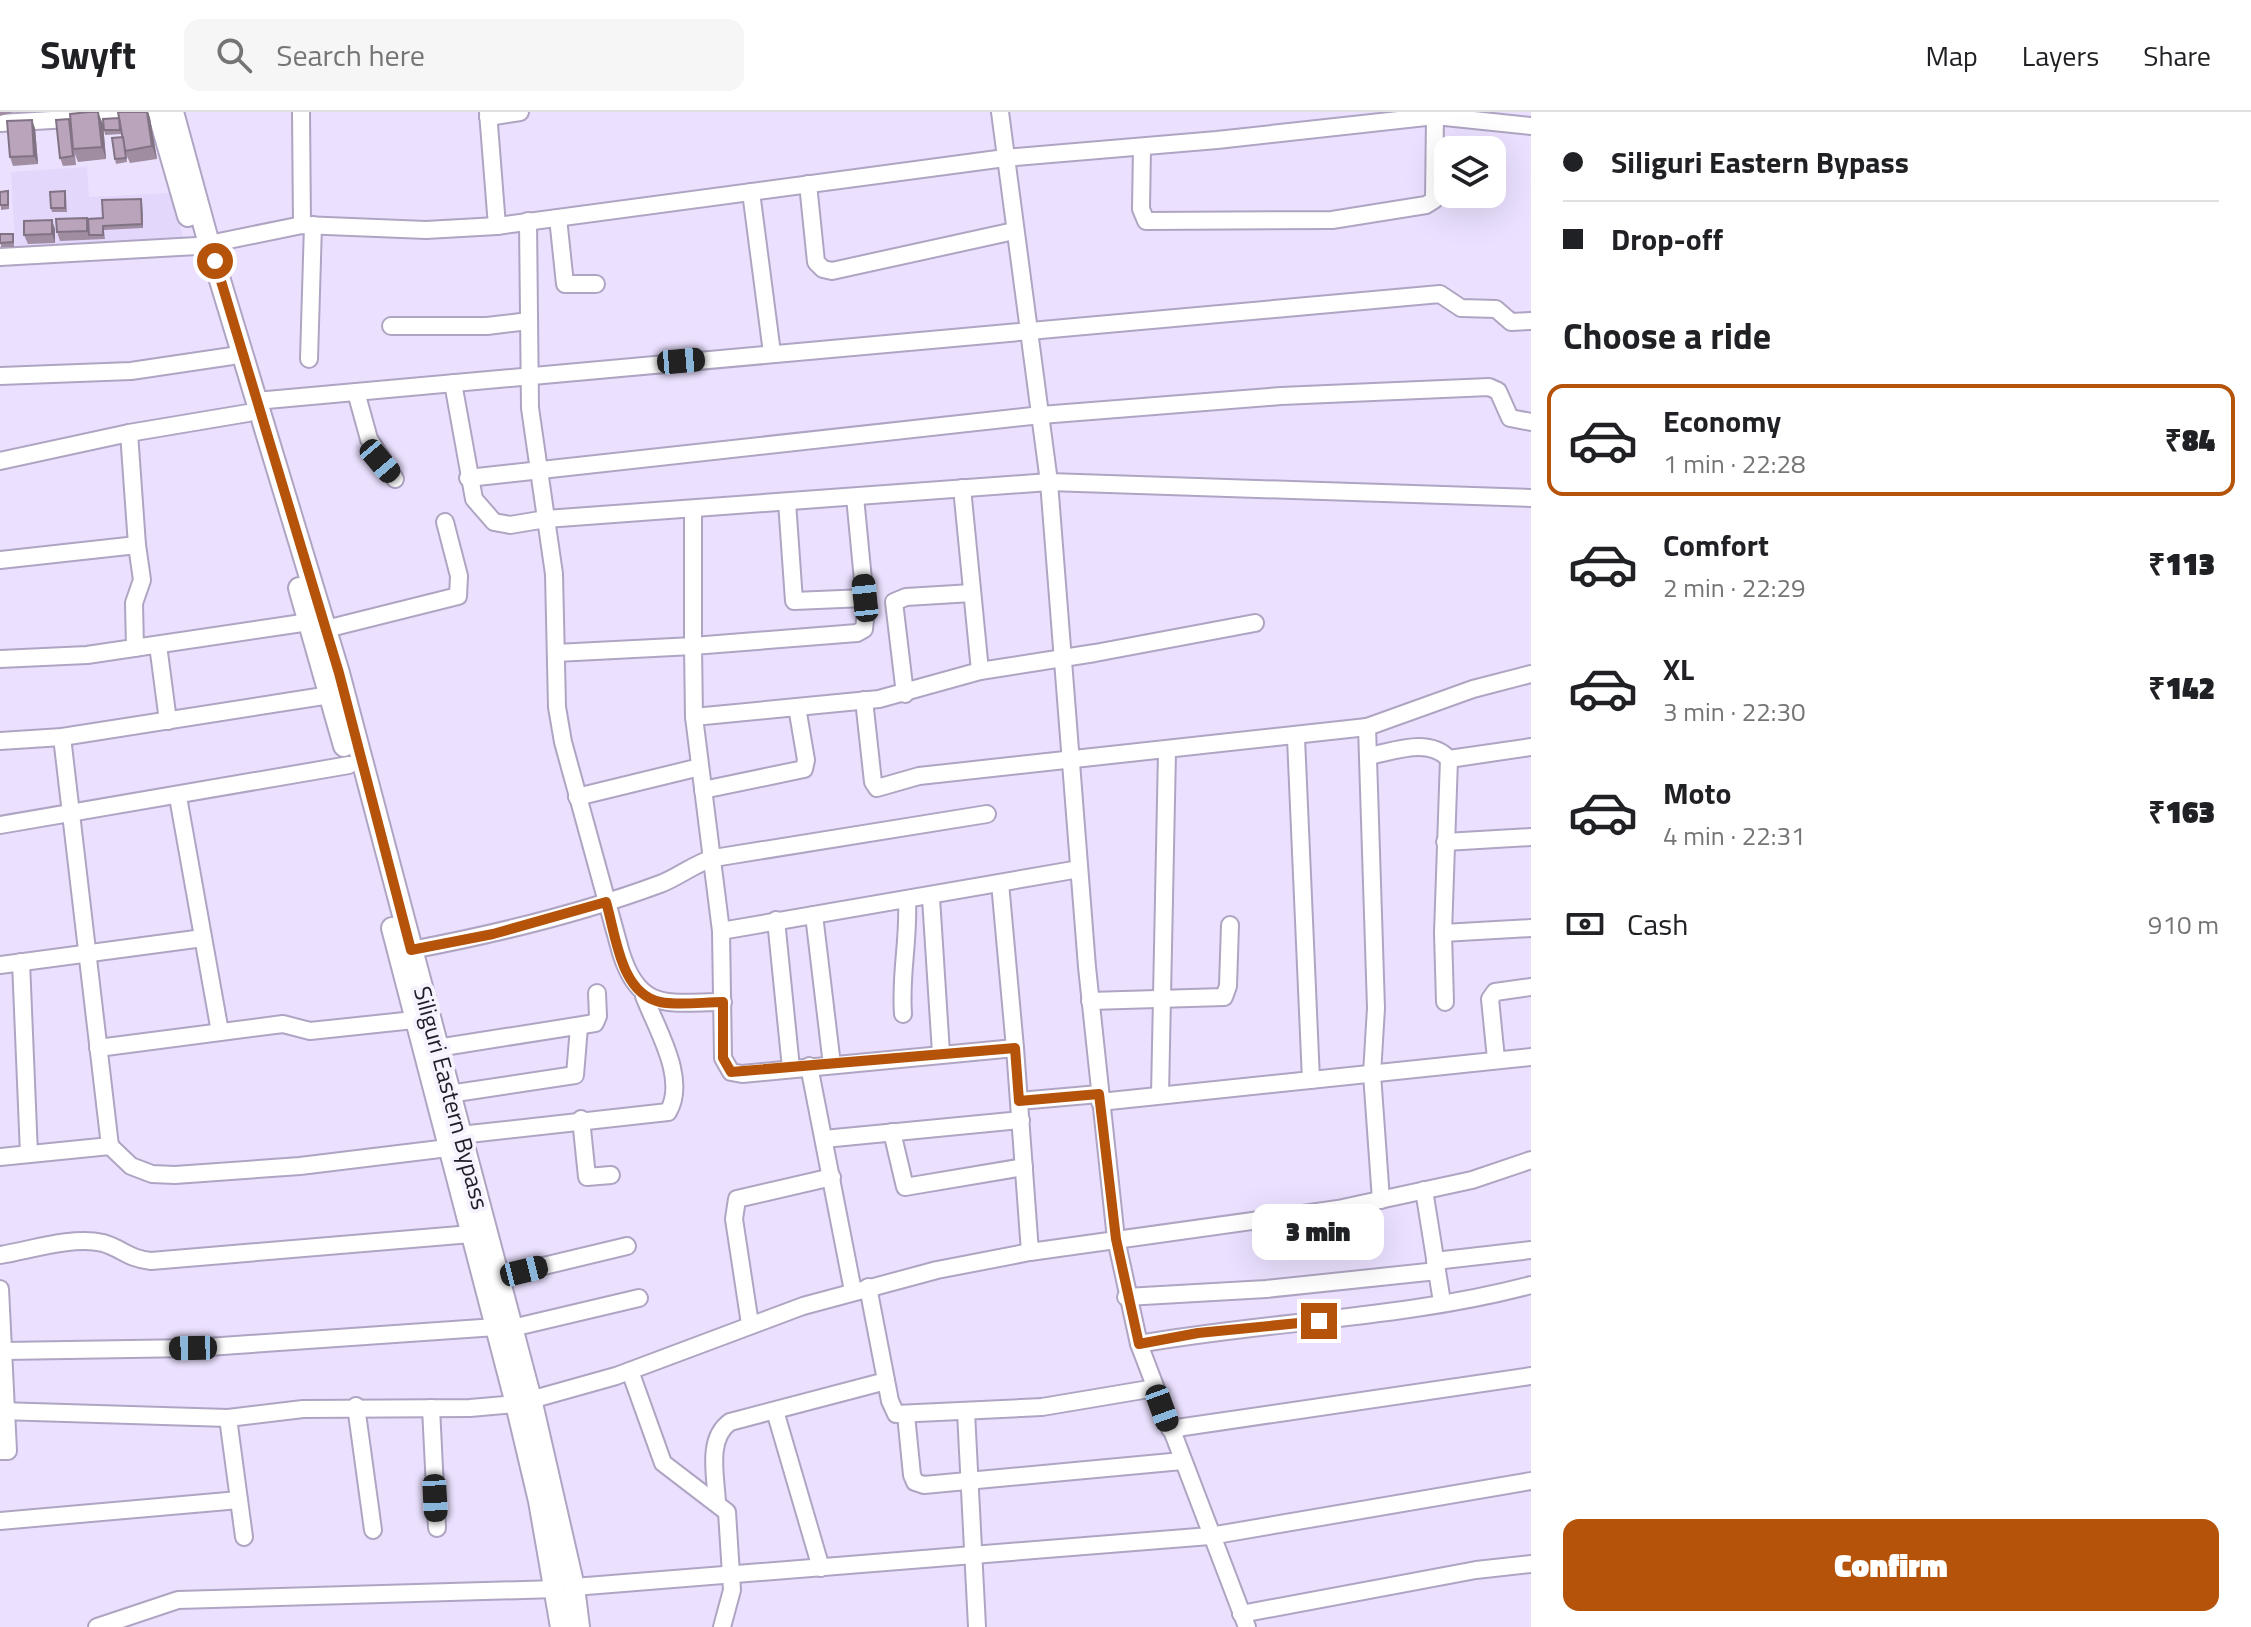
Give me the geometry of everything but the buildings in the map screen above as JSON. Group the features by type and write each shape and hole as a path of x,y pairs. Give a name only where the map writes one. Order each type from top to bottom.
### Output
{"main road":[{"name":"Siliguri Eastern Bypass","path":"163,112 411,950 449,1094 471,1234 504,1328 565,1588 579,1627"},
{"name":"Siliguri Eastern Bypass","path":"203,245 232,356 252,407"},
{"name":"Siliguri Eastern Bypass","path":"317,625 330,695 414,1020 498,1277 504,1328"},
{"name":"Siliguri Eastern Bypass","path":"561,1627 565,1588"}],"street":[{"path":"0,123 45,116 163,112"},
{"path":"301,112 308,225 309,359"},
{"path":"497,226 488,114 520,112"},
{"path":"1000,112 1049,482 1060,658 1090,1001 1116,1239 1126,1297 1155,1388 1244,1620 1476,1570 1531,1564"},
{"path":"1142,147 1141,209 1146,221 1332,220 1426,205 1434,200 1435,116"},
{"path":"0,257 203,245 308,225 426,230 497,226 1005,158 1435,116 1531,126"},
{"path":"808,184 816,262 823,269 832,271 894,260 1014,231"},
{"path":"751,192 772,353"},
{"path":"558,218 565,284 596,284"},
{"path":"62,737 110,1146 131,1166 152,1174 175,1175 300,1166 581,1119 658,1116 668,1112 674,1102 673,1072 644,996 628,975 577,797 557,707 557,609 538,472 530,375 528,221"},
{"path":"0,461 252,407 356,392 1030,329 1440,294 1461,308 1496,309 1511,322 1531,321"},
{"path":"391,326 487,326 529,321"},
{"path":"0,376 131,371 232,356"},
{"path":"453,383 474,499 494,522 510,525 546,519 1049,482 1531,498"},
{"path":"468,478 1041,415 1281,396 1479,386 1498,391 1510,418 1531,422"},
{"path":"356,392 369,439 395,479"},
{"path":"129,433 142,580 134,603 135,648"},
{"path":"962,488 980,671"},
{"path":"556,653 857,633 864,629 867,622 855,497"},
{"path":"787,502 794,601 865,598"},
{"path":"693,510 694,717 721,931 725,1067 742,1074 1015,1048"},
{"path":"0,659 135,648 317,625 458,596 459,576 445,522"},
{"path":"0,560 137,545"},
{"path":"905,694 894,602 906,597 972,593"},
{"path":"694,717 905,694 980,671 1255,623"},
{"path":"158,645 168,721"},
{"path":"864,700 873,782 877,788 919,776 1296,738 1367,727 1473,689 1531,674"},
{"path":"0,741 62,737 330,695"},
{"path":"703,790 804,769 806,760 797,707"},
{"path":"1367,727 1376,1008 1372,1074 1381,1200"},
{"path":"1296,738 1311,1080"},
{"path":"1369,756 1426,746 1441,751 1449,759 1443,933 1445,1002"},
{"path":"1449,759 1531,747"},
{"path":"1160,1095 1167,751"},
{"path":"0,825 71,816 349,765"},
{"path":"577,797 700,767"},
{"path":"178,797 220,1032"},
{"path":"411,950 493,934 606,902 661,884 692,864 714,858 987,814"},
{"path":"1445,842 1531,837"},
{"path":"721,931 931,898 1079,869"},
{"path":"1000,883 1030,1252"},
{"path":"931,898 941,1053"},
{"path":"903,1014 901,970 909,938 907,901"},
{"path":"814,915 832,1065"},
{"path":"776,920 791,1068"},
{"path":"1090,1001 1224,997 1228,986 1230,925"},
{"path":"1443,933 1531,928"},
{"path":"0,965 203,938"},
{"path":"21,962 29,1154"},
{"path":"1496,1059 1490,999 1495,992 1531,987"},
{"path":"437,1048 595,1023 598,1016 597,993"},
{"path":"644,996 661,1002 723,1002"},
{"path":"98,1048 283,1024 310,1031 414,1020"},
{"path":"449,1094 575,1075 579,1027"},
{"path":"1019,1101 1160,1095 1531,1057"},
{"path":"809,1066 832,1177 892,1410 906,1415 1042,1407 1155,1388"},
{"path":"581,1119 587,1177 611,1175"},
{"path":"824,1139 1021,1120"},
{"path":"892,1132 905,1187 1024,1167"},
{"path":"0,1157 110,1146"},
{"path":"4,1411 228,1418 356,1406 431,1408 523,1402 630,1371 750,1324 861,1289 1030,1252 1338,1209 1424,1190 1531,1160"},
{"path":"750,1324 734,1219 737,1199 832,1177"},
{"path":"1424,1190 1442,1302"},
{"path":"0,1255 86,1242 105,1243 133,1259 151,1261 471,1234"},
{"path":"498,1277 627,1246"},
{"path":"1126,1297 1266,1289 1531,1250"},
{"path":"1139,1344 1442,1302 1531,1285"},
{"path":"0,1289 8,1451 0,1451"},
{"path":"4,1351 193,1348 504,1328 639,1298"},
{"path":"630,1371 663,1463 724,1508 729,1519 730,1603 722,1627"},
{"path":"1170,1429 1531,1376"},
{"path":"717,1503 716,1436 730,1422 886,1381"},
{"path":"356,1406 373,1530"},
{"path":"431,1408 437,1528"},
{"path":"775,1411 821,1568"},
{"path":"966,1412 977,1627"},
{"path":"906,1415 915,1482 970,1481 1182,1461"},
{"path":"228,1418 244,1537"},
{"path":"97,1627 178,1600 565,1588 1210,1536 1531,1481"},
{"path":"0,1521 239,1500"}],"shaded area":[{"path":"87,167 89,197 170,193 184,240 15,249 11,172"}],"route":[{"path":"215,261 339,673 411,950 493,934 606,902 628,975 644,996 661,1002 723,1002 723,1058 725,1067 731,1072 742,1074 1015,1048 1019,1101 1099,1094 1116,1239 1126,1297 1139,1344 1198,1333 1319,1321"}]}
